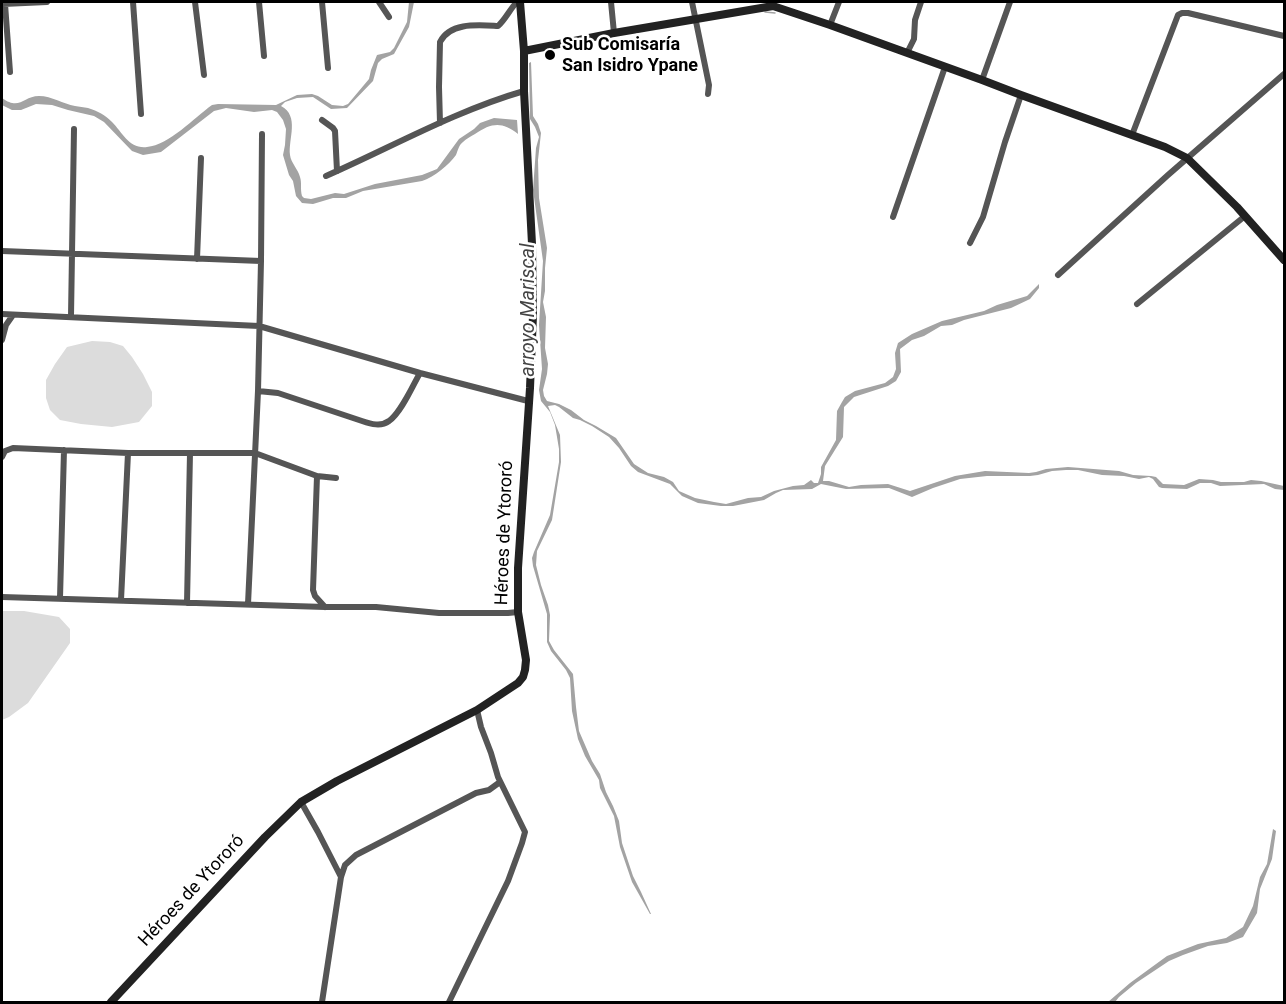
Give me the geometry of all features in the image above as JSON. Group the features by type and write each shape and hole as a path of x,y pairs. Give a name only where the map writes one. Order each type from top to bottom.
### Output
{"main road":[{"name":"Héroes de Ytororó","path":"111,1002 265,837 301,802 337,781 477,710 518,683 523,677 525,649 518,612 518,568 533,315 524,51 518,2"},
{"path":"524,51 773,4 1165,147 1187,158 1245,216 1284,260"}],"street":[{"path":"10,72 3,4 47,2"},
{"path":"133,2 141,114"},
{"path":"195,2 204,75"},
{"path":"259,2 264,56"},
{"path":"322,2 328,68"},
{"path":"379,2 389,17"},
{"path":"440,123 439,65 440,42 443,37 464,26 498,26 518,2"},
{"path":"611,2 614,33"},
{"path":"692,2 710,85 708,94"},
{"path":"830,25 839,2"},
{"path":"907,53 914,39 915,20 921,2"},
{"path":"982,80 1010,2"},
{"path":"1132,135 1178,15 1188,13 1284,36"},
{"path":"893,217 945,67"},
{"path":"1058,275 1187,158 1284,75"},
{"path":"326,176 440,123 490,102 524,91"},
{"path":"970,243 983,217 1021,95"},
{"path":"322,120 335,131 338,171"},
{"path":"71,316 74,129"},
{"path":"248,604 258,391 262,134"},
{"path":"197,259 201,158"},
{"path":"1137,304 1245,216"},
{"path":"2,251 261,261"},
{"path":"2,314 259,326 420,373 528,401"},
{"path":"2,340 6,325 13,315"},
{"path":"258,391 278,393 362,421 379,424 389,422 396,415 420,373"},
{"path":"2,457 5,451 13,448 128,453 255,453 317,476 336,478"},
{"path":"60,598 64,450"},
{"path":"121,600 128,453"},
{"path":"187,603 190,453"},
{"path":"317,476 313,590 315,596 325,607"},
{"path":"2,597 376,607 439,613 518,612"},
{"path":"449,1002 508,881 525,832 500,782 477,710"},
{"path":"322,1002 341,877 345,865 356,855 476,793 489,790 500,782"},
{"path":"301,802 341,877"}],"shaded area":[{"path":"409,2 414,2 409,27 394,54 378,63 373,81 347,108 331,109 313,97 297,98 281,106 287,110 292,122 290,155 300,177 302,196 311,199 335,193 344,194 375,184 422,175 437,169 459,139 480,123 494,118 517,120 518,134 502,125 486,128 462,143 456,155 445,167 422,181 363,191 346,198 333,198 313,204 302,203 296,196 283,155 286,129 283,120 277,112 272,110 254,112 226,108 214,111 161,152 143,155 132,151 104,122 94,116 52,105 36,104 21,110 12,110 2,105 2,98 8,102 17,103 39,96 88,108 107,117 131,143 141,147 164,141 212,105 276,105 297,95 312,94 332,105 343,106 348,104 369,79 377,55 390,52 394,48 407,22"},
{"path":"531,62 533,116 541,133 538,160 539,198 547,248 543,302 548,364 544,396 547,401 571,410 616,438 634,464 648,473 673,482 679,491 695,498 726,504 761,497 793,486 804,485 811,480 818,483 821,467 836,440 837,411 842,402 845,397 855,391 885,383 893,377 896,369 895,353 898,343 942,321 984,311 1027,296 1039,284 1039,288 1030,299 1011,308 941,326 912,340 900,349 901,372 896,381 888,386 854,397 844,407 843,437 825,466 823,481 849,487 888,484 910,491 955,476 985,471 1029,473 1068,467 1151,476 1156,477 1163,484 1184,485 1199,479 1221,482 1251,480 1284,486 1284,490 1264,484 1220,486 1211,483 1200,483 1187,489 1162,488 1149,477 1139,479 1066,470 1030,476 987,476 960,479 912,497 889,488 846,489 821,484 812,489 783,490 764,500 721,506 698,503 682,496 670,484 638,472 609,437 573,418 559,407 548,406 560,435 561,462 552,520 537,551 536,565 550,615 549,641 573,674 579,731 619,821 622,843 633,876 650,914 632,882 620,847 614,816 578,739 572,711 570,678 547,642 547,614 533,566 534,552 550,515 559,449 555,425 550,412 541,401 539,390 542,369 539,325 543,261 533,190 539,137 530,119 529,63"},
{"path":"92,341 110,342 123,346 143,374 152,392 152,406 139,422 112,427 81,424 60,420 50,410 46,398 46,380 55,364 67,347"},
{"path":"2,611 24,611 59,617 70,629 70,643 28,703 2,720"},
{"path":"1273,829 1276,831 1272,859 1260,889 1257,913 1243,937 1227,943 1208,946 1169,961 1136,983 1115,1002 1108,1002 1167,956 1198,944 1226,938 1243,927 1253,906 1260,877 1267,864"}],"waterway":[{"path":"765,12 775,13"}],"place":[{"name":"Sub Comisaría San Isidro Ypane","path":"550,55"}],"water label":[{"name":"arroyo Mariscal","path":"529,310"}]}
